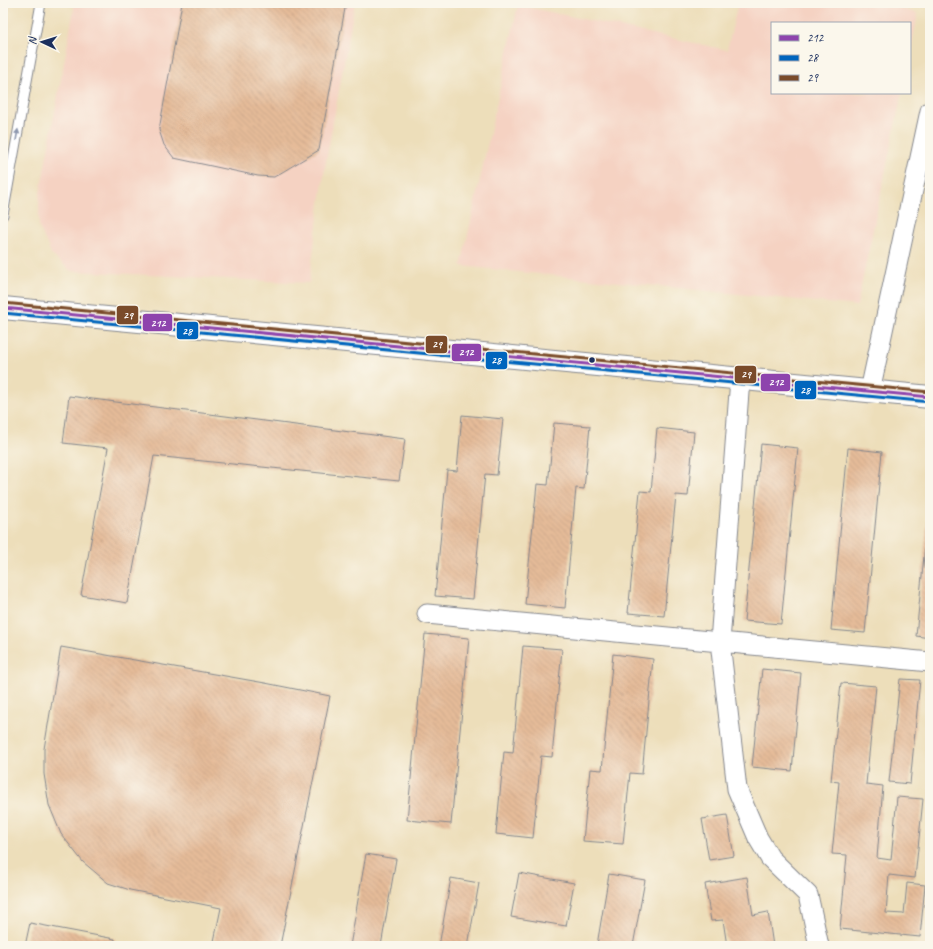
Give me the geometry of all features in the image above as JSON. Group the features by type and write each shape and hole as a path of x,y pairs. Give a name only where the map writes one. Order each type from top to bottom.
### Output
{"street":[{"path":"870,391 930,111"},
{"path":"3,308 930,397"},
{"path":"740,379 720,642 737,789 758,838 770,858 808,895 819,946"},
{"path":"427,614 930,662"}],"lane":[{"path":"3,215 41,3"}],"shaded area":[{"path":"75,3 355,3 325,167 309,283 71,271 52,255 39,227 39,198"},
{"path":"738,3 885,3 918,14 911,48 911,22 771,22 771,94 902,94 857,306 461,266 518,5 727,50"}],"building":[{"path":"182,3 346,3 319,150 274,177 258,176 174,158 164,145 159,130"},
{"path":"69,396 405,439 399,481 154,456 127,603 81,595 108,448 63,443"},
{"path":"462,415 503,419 497,475 485,474 473,599 435,596 447,470 457,471"},
{"path":"554,423 590,426 584,489 576,488 565,608 525,604 537,484 548,485"},
{"path":"657,428 694,432 688,496 676,495 664,616 628,613 640,491 651,492"},
{"path":"761,444 798,448 781,624 744,621"},
{"path":"848,448 882,452 865,633 831,630"},
{"path":"930,505 930,638 916,636"},
{"path":"425,634 469,638 451,824 407,820"},
{"path":"523,646 562,649 552,757 541,756 533,838 496,834 504,752 513,753"},
{"path":"61,647 330,696 280,946 213,946 221,908 130,890 108,883 83,862 61,834 49,805 44,774 44,749"},
{"path":"613,654 653,659 642,774 630,773 623,844 583,841 590,769 602,770"},
{"path":"762,669 801,673 792,771 752,767"},
{"path":"900,679 920,680 910,784 889,782"},
{"path":"841,683 876,686 866,784 883,786 877,858 891,860 897,797 923,799 915,878 889,875 886,913 904,914 907,883 925,885 920,937 840,929 847,855 832,854 839,782 831,781"},
{"path":"727,815 734,856 709,860 702,819"},
{"path":"366,854 396,859 381,946 350,946"},
{"path":"519,873 574,883 566,926 511,917"},
{"path":"609,874 645,880 633,946 597,945"},
{"path":"747,877 753,915 768,912 773,946 727,946 723,920 711,921 705,884"},
{"path":"451,878 479,883 468,946 439,946"},
{"path":"30,923 115,939 114,946 25,946"}],"transit line":[{"name":"29","path":"3,303 930,392"},
{"name":"212","path":"3,308 930,397"},
{"name":"28","path":"3,313 930,402"}]}
